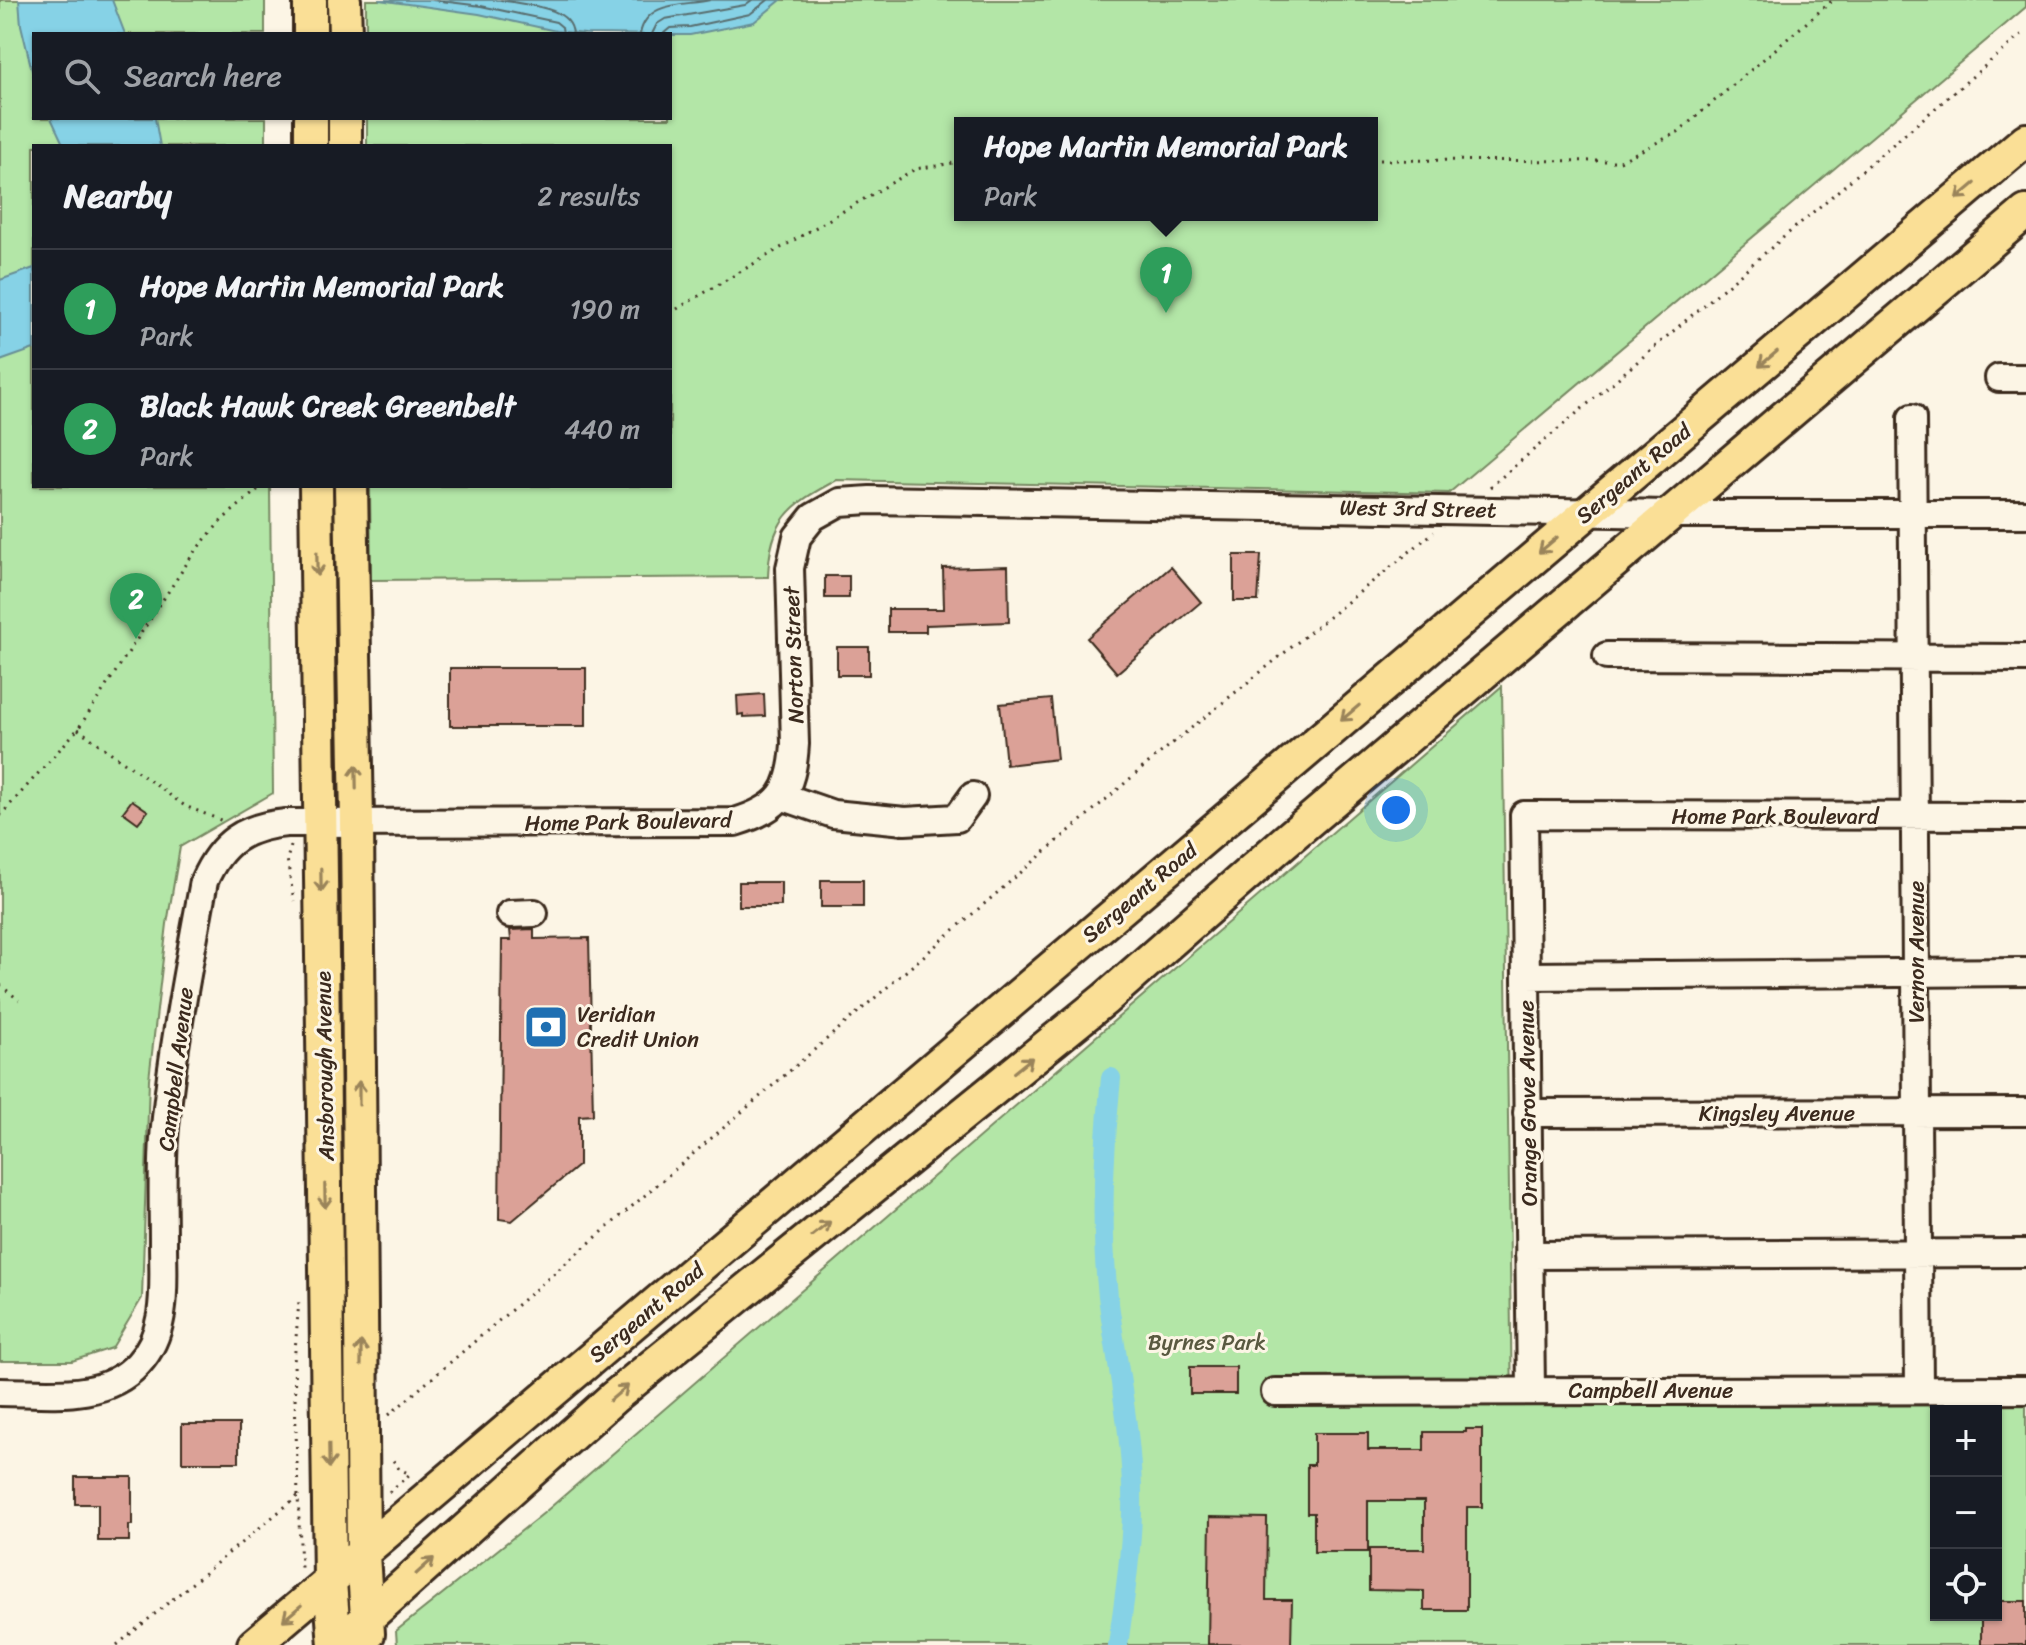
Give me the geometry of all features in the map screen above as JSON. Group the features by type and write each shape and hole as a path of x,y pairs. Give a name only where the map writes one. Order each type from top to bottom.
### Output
{"main road":[{"path":"310,0 310,32"},
{"path":"344,0 345,32"},
{"path":"311,120 311,144"},
{"path":"345,120 345,144"},
{"name":"Sergeant Road","path":"254,1645 320,1571 363,1554 2026,140"},
{"name":"Sergeant Road","path":"336,1645 368,1632 614,1397 1105,999 1283,843 2026,212"},
{"name":"Ansborough Avenue","path":"316,488 321,822 320,1571 336,1645"},
{"name":"Ansborough Avenue","path":"351,488 363,1554 368,1632"}],"street":[{"path":"1999,378 2026,378"},
{"name":"Vernon Avenue","path":"1912,418 1919,1390"},
{"name":"West 3rd Street","path":"813,517 840,502 870,500 1669,514 2026,514"},
{"name":"Norton Street","path":"781,796 793,772 795,744 790,568 797,537 813,517"},
{"path":"1607,656 2026,658"},
{"path":"781,796 833,814 905,821 957,818 973,796"},
{"name":"Home Park Boulevard","path":"357,822 735,822 762,814 781,796"},
{"name":"Home Park Boulevard","path":"1524,815 2026,816"},
{"name":"Orange Grove Avenue","path":"1524,815 1531,1390"},
{"name":"Campbell Avenue","path":"0,1392 99,1389 130,1373 150,1348 158,1332 163,1302 164,1130 204,881 219,852 248,831 265,825 357,822"},
{"path":"1526,976 2026,972"},
{"name":"Kingsley Avenue","path":"1527,1113 2026,1112"},
{"path":"1529,1255 2026,1253"},
{"name":"Campbell Avenue","path":"1275,1392 2026,1390"}],"path":[{"path":"1378,160 1620,161 1678,132 1833,0"},
{"path":"1481,494 2026,31"},
{"path":"672,312 915,169 954,163"},
{"path":"0,816 78,729 195,551 222,520 260,488"},
{"path":"384,1419 1153,759 1428,536"},
{"path":"78,729 185,806 248,831"},
{"path":"0,985 19,1000"},
{"path":"387,1450 399,1469 410,1474 402,1481"},
{"path":"117,1645 298,1496 301,1568 320,1571"}],"green space":[{"path":"0,0 265,0 265,32 32,32 32,120 266,120 266,144 32,144 32,488 270,488 273,793 180,847 167,924 149,1079 142,1298 112,1348 72,1361 0,1361"},
{"path":"366,0 2026,0 2026,7 1449,493 837,480 806,498 785,516 773,541 768,577 371,580 370,488 672,488 672,144 367,144 367,120 672,120 672,32 366,32"},
{"name":"Byrnes Park","path":"1502,686 1512,1406 1930,1405 1930,1621 2002,1621 2002,1405 2026,1405 2026,1645 397,1645 396,1631 545,1512"}],"water":[{"path":"19,0 112,0 124,32 32,32 32,71 21,25"},
{"path":"379,0 781,0 754,22 690,35 672,35 672,32 566,32 479,14"},
{"path":"52,120 155,120 160,144 63,144"},
{"path":"32,269 32,350 0,361 0,280"}],"building":[{"path":"1234,555 1261,555 1258,601 1234,601"},
{"path":"1008,566 1009,622 926,625 926,632 888,632 888,609 944,609 943,568"},
{"path":"1171,567 1201,602 1117,673 1087,638"},
{"path":"825,576 849,576 849,598 825,598"},
{"path":"837,647 869,647 869,675 837,675"},
{"path":"450,668 586,668 586,726 450,726"},
{"path":"764,694 765,716 738,715 737,696"},
{"path":"1051,699 1057,759 1006,765 1000,704"},
{"path":"132,800 148,811 138,823 123,812"},
{"path":"821,880 863,880 863,907 821,907"},
{"path":"739,882 781,882 781,906 739,906"},
{"name":"Veridian Credit Union","path":"534,929 534,939 589,938 593,1115 579,1116 579,1165 512,1221 499,1219 502,940 511,940 510,930"},
{"path":"1190,1367 1236,1367 1236,1394 1190,1394"},
{"path":"182,1424 239,1424 239,1462 182,1462"},
{"path":"1466,1429 1482,1429 1482,1507 1467,1507 1467,1610 1424,1610 1424,1591 1369,1590 1369,1549 1424,1549 1424,1501 1368,1501 1368,1552 1314,1552 1314,1513 1307,1513 1307,1465 1314,1465 1314,1433 1368,1433 1368,1450 1424,1450 1424,1432 1466,1432"},
{"path":"75,1477 132,1477 129,1541 98,1541 98,1504 75,1504"},
{"path":"1210,1517 1267,1518 1266,1600 1292,1600 1291,1645 1208,1644"},
{"path":"2002,1601 2026,1601 2026,1645 1981,1645 1981,1621 2002,1621"}],"waterway":[{"path":"1111,1078 1105,1159 1104,1241 1132,1485 1130,1546 1118,1645"}],"place":[{"name":"Hope Martin Memorial Park","path":"1166,313"},
{"name":"Black Hawk Creek Greenbelt","path":"136,639"},
{"name":"Veridian Credit Union","path":"546,1027"}]}
